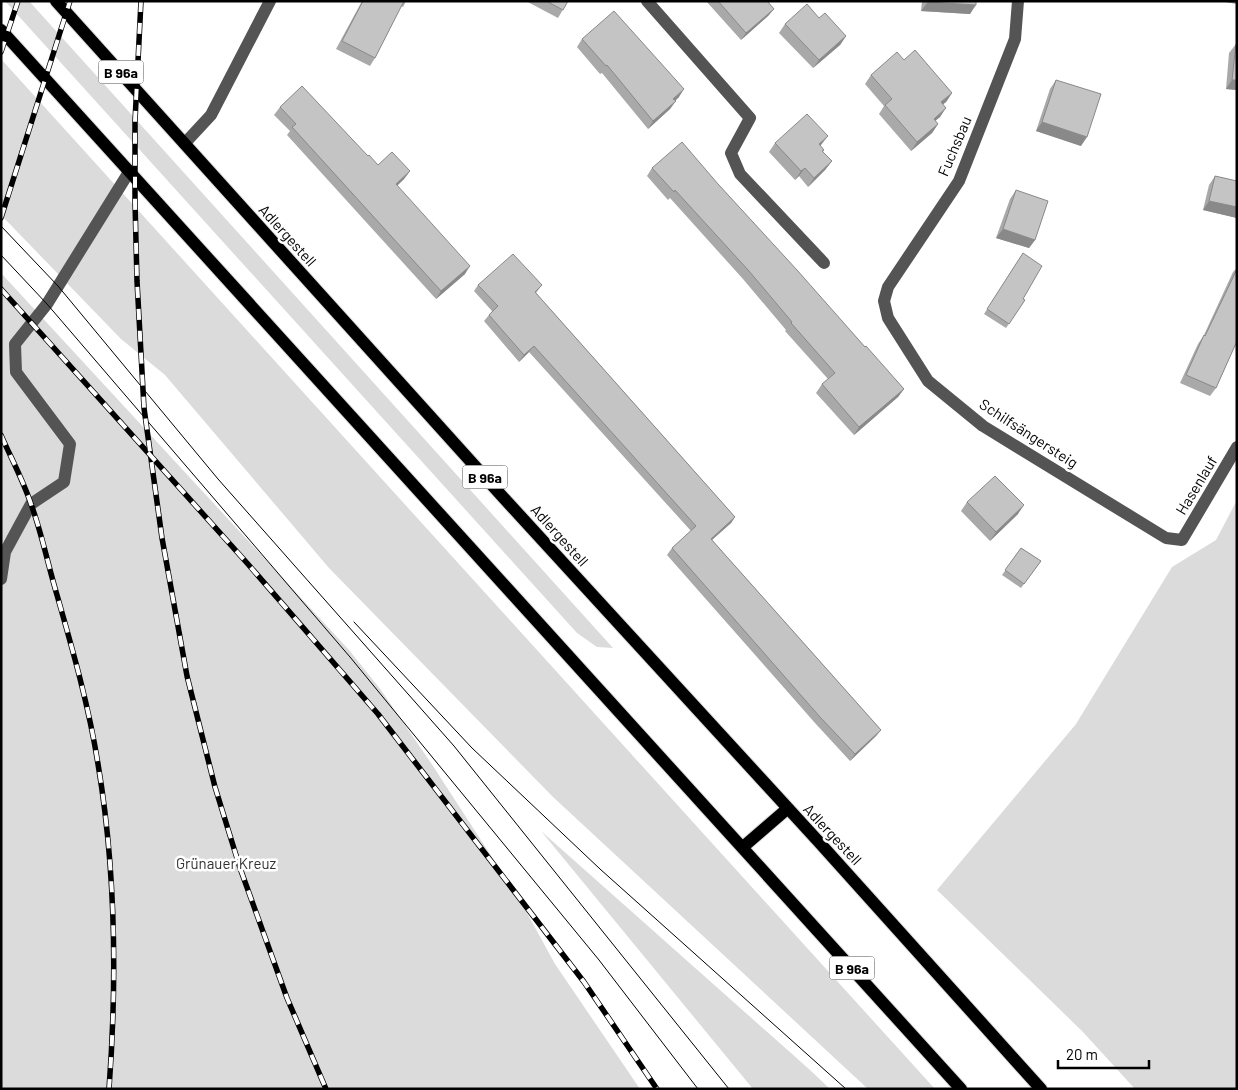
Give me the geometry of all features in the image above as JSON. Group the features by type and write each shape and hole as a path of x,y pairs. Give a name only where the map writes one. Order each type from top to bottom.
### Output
{"main road":[{"name":"Adlergestell","path":"56,1 501,495 1041,1089"},
{"name":"B 96a","path":"1,30 961,1089"},
{"path":"743,847 787,808"}],"street":[{"path":"185,143 211,115 270,1"},
{"path":"647,1 750,118 731,153 740,174 824,263"},
{"name":"Fuchsbau","path":"888,318 884,301 888,287 959,182 1015,39 1018,1"},
{"path":"1,579 5,552 31,504 64,482 70,444 16,372 15,344 47,304 129,172"},
{"name":"Schilfsängersteig","path":"888,318 928,381 983,426 1166,538 1182,540"},
{"name":"Hasenlauf","path":"1182,540 1237,447"}],"green space":[{"path":"5,1 29,1 613,648 597,647 577,633"},
{"path":"1,59 935,1089 868,1089 553,797 329,568 165,375 121,339 1,215"},
{"name":"Grünauer Kreuz","path":"1,273 349,650 381,690 433,766 521,902 555,964 640,1089 1,1089"},
{"path":"1237,500 1237,1089 1135,1089 1083,1032 937,890 1076,724 1172,567 1216,540"},
{"path":"541,831 810,1070 830,1089 753,1089"}],"building":[{"path":"363,1 404,1 375,58 342,41"},
{"path":"546,1 568,1 563,10"},
{"path":"718,1 767,1 774,9 746,33"},
{"path":"976,1 976,5 928,2"},
{"path":"807,4 819,18 825,13 846,36 819,60 785,24"},
{"path":"614,11 684,89 673,99 676,101 653,121 607,65 582,39"},
{"path":"1236,44 1237,80 1232,80"},
{"path":"915,50 952,93 941,102 946,108 934,119 938,124 917,142 885,105 892,99 871,75 897,52 904,60"},
{"path":"1056,80 1101,94 1087,137 1042,122"},
{"path":"302,86 378,165 392,152 410,171 396,184 470,266 441,291 292,127 296,124 280,107"},
{"path":"807,114 828,136 819,144 824,150 822,151 832,161 814,178 805,168 801,171 775,143"},
{"path":"682,142 904,389 859,427 822,384 835,373 749,271 675,190 674,192 652,168"},
{"path":"1215,176 1237,181 1237,207 1209,201"},
{"path":"1016,190 1048,201 1035,240 1003,229"},
{"path":"1023,253 1042,266 1023,299 1025,300 1009,324 987,309"},
{"path":"513,254 542,285 535,292 735,517 711,539 881,730 855,754 820,717 672,548 696,526 534,346 524,355 489,315 498,306 478,285"},
{"path":"1237,269 1237,341 1216,388 1186,375"},
{"path":"995,476 1024,505 996,532 967,502"},
{"path":"1021,548 1041,561 1024,584 1005,570"}],"tram line":[{"path":"1,226 58,286 218,479 454,746 729,1089"},
{"path":"1,255 47,304 350,657 599,960 698,1089"},
{"path":"354,622 472,748 600,869 846,1089"}],"railway":[{"path":"1,52 18,1"},
{"path":"1,218 70,1"},
{"path":"141,1 135,121 137,281 144,408 162,538 187,676 215,787 240,868 287,998 326,1089"},
{"path":"1,289 247,563 378,714 584,982 657,1089"},
{"path":"1,435 24,486 38,527 80,679 98,764 112,885 114,967 109,1089"}]}
